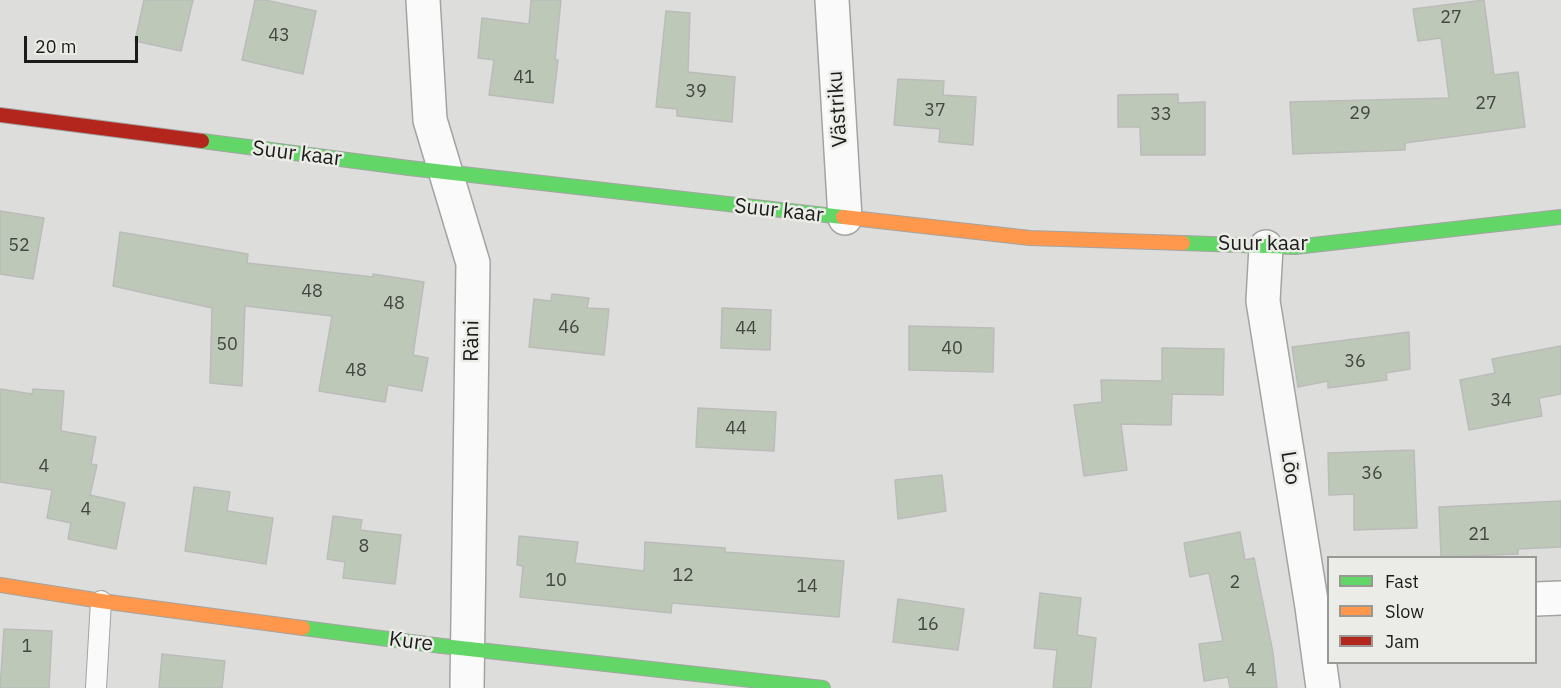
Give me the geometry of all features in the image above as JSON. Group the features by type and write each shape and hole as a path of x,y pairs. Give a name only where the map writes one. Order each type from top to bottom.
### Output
{"street":[{"name":"Räni","path":"423,0 430,120 473,263 467,688"},
{"name":"Västriku","path":"832,0 845,218"},
{"name":"Suur kaar","path":"0,115 445,172 1030,238 1295,247 1561,217"},
{"name":"Lõo","path":"1266,247 1263,302 1320,606 1323,688"},
{"name":"Kure","path":"0,585 101,602 468,649 823,688"},
{"path":"1537,599 1561,598"}],"lane":[{"path":"96,688 101,602"}],"building":[{"path":"144,0 193,0 181,51 135,41"},
{"path":"255,0 316,11 303,74 242,60"},
{"path":"531,0 561,0 553,103 489,95 494,60 478,58 482,18 529,24"},
{"path":"1484,0 1494,75 1518,72 1525,127 1405,143 1405,150 1293,154 1290,102 1449,98 1441,38 1418,41 1413,9"},
{"path":"666,11 690,13 688,72 735,77 732,122 677,116 677,109 656,107"},
{"path":"898,79 944,81 943,95 976,97 973,145 939,142 940,129 894,125"},
{"path":"1178,94 1178,103 1205,102 1205,155 1141,155 1140,127 1118,127 1118,95"},
{"path":"0,211 44,218 33,279 0,274"},
{"path":"120,232 248,254 247,263 373,277 373,274 424,282 413,355 428,358 422,391 388,385 385,402 319,391 332,316 245,306 242,386 210,383 212,308 113,286"},
{"path":"552,294 589,298 587,308 609,309 604,355 529,347 534,299 551,301"},
{"path":"722,308 771,310 770,350 721,348"},
{"path":"909,326 994,328 993,372 909,370"},
{"path":"1409,332 1410,369 1386,373 1387,380 1328,388 1328,381 1298,387 1292,347"},
{"path":"1561,346 1561,394 1539,398 1542,416 1469,430 1460,380 1495,373 1492,359"},
{"path":"1162,348 1224,349 1223,395 1172,394 1171,425 1121,424 1127,470 1084,476 1074,405 1102,402 1101,380 1162,381"},
{"path":"0,389 32,394 33,389 64,391 61,431 96,437 91,464 97,465 90,495 125,503 116,549 68,539 71,523 47,518 52,490 0,482"},
{"path":"698,408 776,412 774,451 696,447"},
{"path":"1414,450 1417,528 1354,530 1354,494 1329,495 1328,453"},
{"path":"942,475 946,511 898,519 895,480"},
{"path":"194,487 230,492 227,511 273,518 266,564 185,551"},
{"path":"1561,501 1561,547 1518,549 1518,554 1441,556 1439,507"},
{"path":"333,516 362,520 360,530 401,535 395,584 343,578 345,562 327,559"},
{"path":"1240,532 1245,560 1254,558 1273,653 1277,688 1230,688 1228,677 1204,681 1199,644 1223,641 1209,573 1190,577 1184,543"},
{"path":"519,536 578,542 575,563 644,571 645,542 725,548 725,552 844,561 839,617 672,603 671,613 520,597 523,566 517,565"},
{"path":"1040,593 1081,598 1077,635 1096,638 1091,688 1053,688 1057,650 1034,648"},
{"path":"898,599 964,609 958,650 893,642"},
{"path":"4,629 52,631 49,688 0,688"},
{"path":"162,654 225,661 222,688 159,688"}],"traffic: fast":[{"path":"202,141 409,168 843,217"},
{"path":"1183,243 1295,247 1561,217"},
{"path":"303,628 442,646 823,688"}],"traffic: slow":[{"path":"843,217 1030,238 1183,243"},
{"path":"0,585 303,628"}],"traffic: jam":[{"path":"0,115 202,141"}]}
